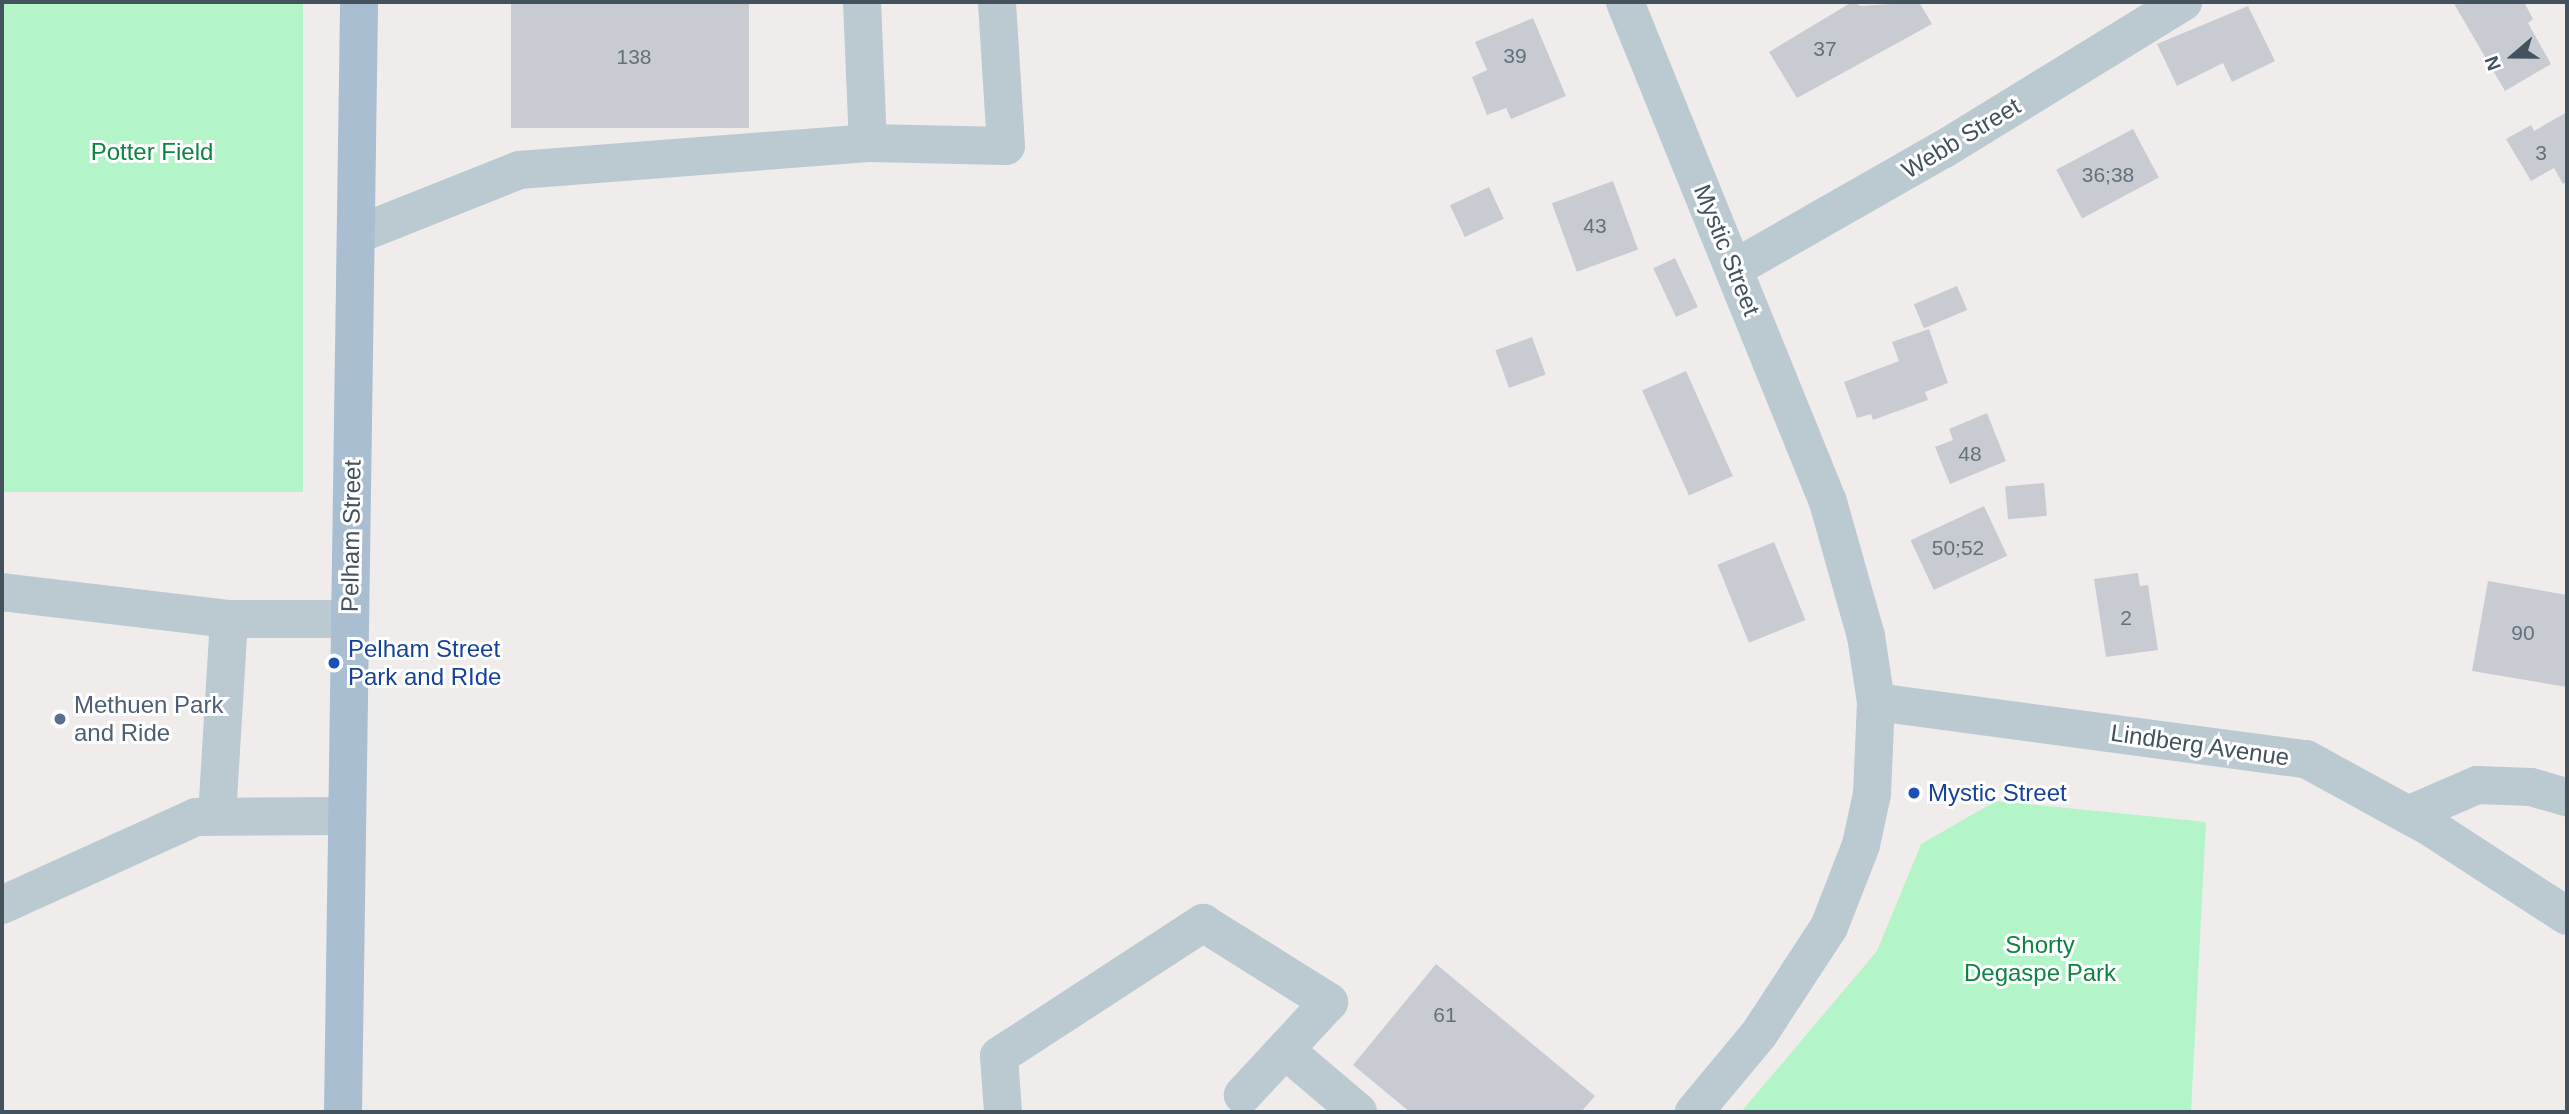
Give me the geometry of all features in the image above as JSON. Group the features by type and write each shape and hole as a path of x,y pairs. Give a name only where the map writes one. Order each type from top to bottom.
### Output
{"main road":[{"name":"Pelham Street","path":"343,1112 359,2"}],"street":[{"path":"862,2 868,143"},
{"path":"356,234 519,170 868,143 1006,146 998,2"},
{"name":"Mystic Street","path":"1625,2 1828,502 1866,636 1876,702 1869,807 1861,845 1829,927 1759,1034 1694,1112"},
{"name":"Webb Street","path":"1735,268 1944,149 2183,2"},
{"path":"2,592 229,619 350,619"},
{"path":"217,816 229,619"},
{"name":"Lindberg Avenue","path":"1876,702 2306,759 2408,816 2567,916"},
{"path":"2408,816 2477,785 2531,787 2567,797"},
{"path":"2,905 196,817 347,816"},
{"path":"1003,1112 999,1056 1203,923 1329,1002 1243,1095"},
{"path":"1285,1050 1358,1112"}],"green space":[{"name":"Potter Field","path":"2,2 303,2 303,492 2,492"},
{"name":"Shorty Degaspe Park","path":"1996,801 2206,822 2191,1112 1741,1112 1877,951 1921,844"}],"building":[{"path":"511,2 749,2 749,128 511,128"},
{"path":"1852,2 1861,6 1919,2 1932,24 1797,98 1769,52"},
{"path":"2453,2 2524,2 2533,19 2528,23 2551,64 2505,91"},
{"path":"2248,6 2275,61 2232,82 2223,63 2177,86 2157,44"},
{"path":"1533,18 1566,96 1511,119 1506,108 1487,115 1472,77 1487,70 1475,42"},
{"path":"2567,112 2567,181 2563,184 2554,168 2531,181 2506,139 2531,125 2534,131"},
{"path":"2133,129 2159,178 2082,218 2056,170"},
{"path":"1613,181 1638,250 1577,272 1552,203"},
{"path":"1489,187 1504,219 1465,237 1450,205"},
{"path":"1675,258 1698,307 1676,317 1653,268"},
{"path":"1957,286 1967,310 1924,328 1914,304"},
{"path":"1929,329 1948,383 1925,392 1928,400 1873,420 1871,414 1857,418 1844,382 1899,361 1892,342"},
{"path":"1532,337 1546,375 1509,388 1495,350"},
{"path":"1686,371 1733,476 1689,496 1642,391"},
{"path":"1987,413 2006,461 1950,484 1935,447 1953,440 1949,429"},
{"path":"2044,483 2047,516 2008,519 2005,486"},
{"path":"1984,506 2007,556 1934,590 1911,540"},
{"path":"1774,542 1805,620 1749,643 1717,565"},
{"path":"2138,573 2140,586 2148,585 2158,650 2106,657 2094,579"},
{"path":"2488,581 2567,595 2567,687 2472,671"},
{"path":"1436,964 1595,1096 1581,1112 1410,1112 1353,1065"}],"place":[{"name":"Pelham Street Park and RIde","path":"334,663"},
{"name":"Methuen Park and Ride","path":"60,719"},
{"name":"Mystic Street","path":"1914,793"}]}
